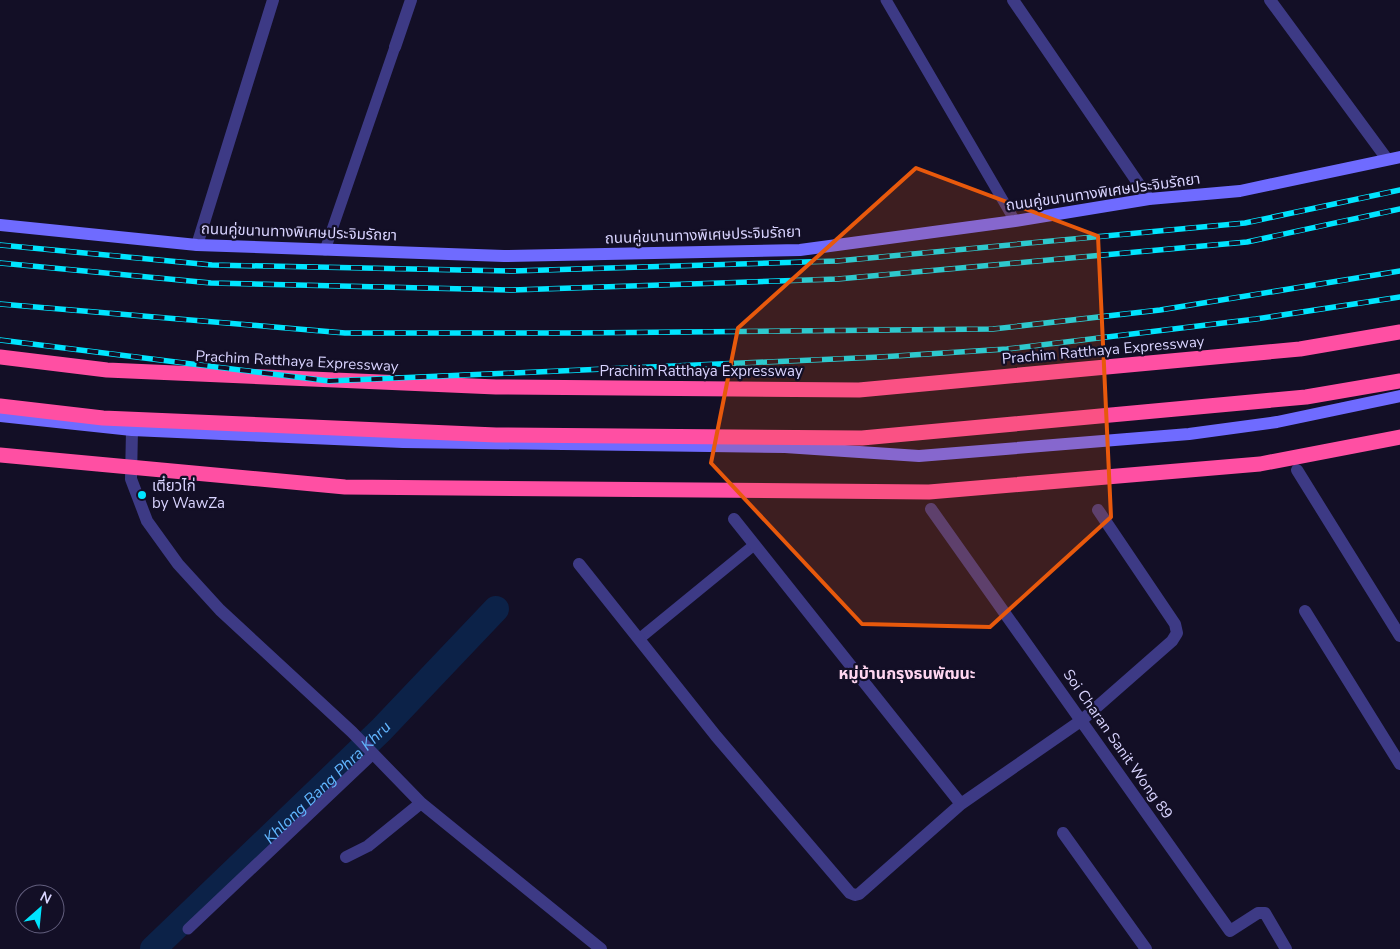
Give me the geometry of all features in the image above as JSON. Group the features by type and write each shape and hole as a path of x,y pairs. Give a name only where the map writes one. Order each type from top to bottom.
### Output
{"highway":[{"name":"Prachim Ratthaya Expressway","path":"0,357 107,370 486,387 859,390 1300,349 1400,332"},
{"path":"0,406 103,418 496,436 862,438 1306,397 1400,381"},
{"path":"0,454 346,487 929,492 1260,464 1400,437"},
{"path":"1378,441 1400,443"}],"main road":[{"name":"ถนนคู่ขนานทางพิเศษประจิมรัถยา","path":"0,225 197,245 504,256 800,250 1015,221 1149,199 1240,191 1400,157"},
{"path":"0,416 132,430 403,442 785,447 920,456 1189,434 1277,422 1400,396"}],"street":[{"path":"197,245 273,0"},
{"path":"396,47 411,0"},
{"path":"1013,0 1149,199"},
{"path":"1270,0 1387,159"},
{"path":"132,430 131,479 147,522 178,564 220,610 352,732 421,803 600,949"},
{"path":"1298,470 1400,636"},
{"name":"Soi Charan Sanit Wong 89","path":"931,509 1230,931 1262,912 1265,913 1286,949"},
{"path":"579,564 716,736 850,893 855,895 859,894 961,804 1082,720 1172,641 1177,633 1175,624 1098,510"},
{"path":"734,519 961,804"},
{"path":"1305,611 1400,764"},
{"path":"346,857 368,846 421,803"},
{"path":"1063,833 1146,949"}],"lane":[{"path":"886,0 1015,221"},
{"path":"324,250 396,47"},
{"path":"639,639 754,545"},
{"path":"188,929 373,754"}],"highlighted area":[{"path":"916,168 1098,236 1111,517 990,627 862,624 711,463 738,328"}],"waterway":[{"name":"Khlong Bang Phra Khru","path":"153,949 381,730 496,609"}],"railway":[{"path":"0,245 212,265 513,271 837,261 1245,223 1400,190"},
{"path":"0,263 211,283 513,290 838,279 1247,242 1400,209"},
{"path":"0,304 345,333 993,329 1160,310 1400,271"},
{"path":"0,340 329,381 880,357 1007,349 1256,319 1400,297"}],"place":[{"name":"เตี๋ยวไก่ by WawZa","path":"142,495"}],"district":[{"name":"หมู่บ้านกรุงธนพัฒนะ","path":"907,673"}]}
